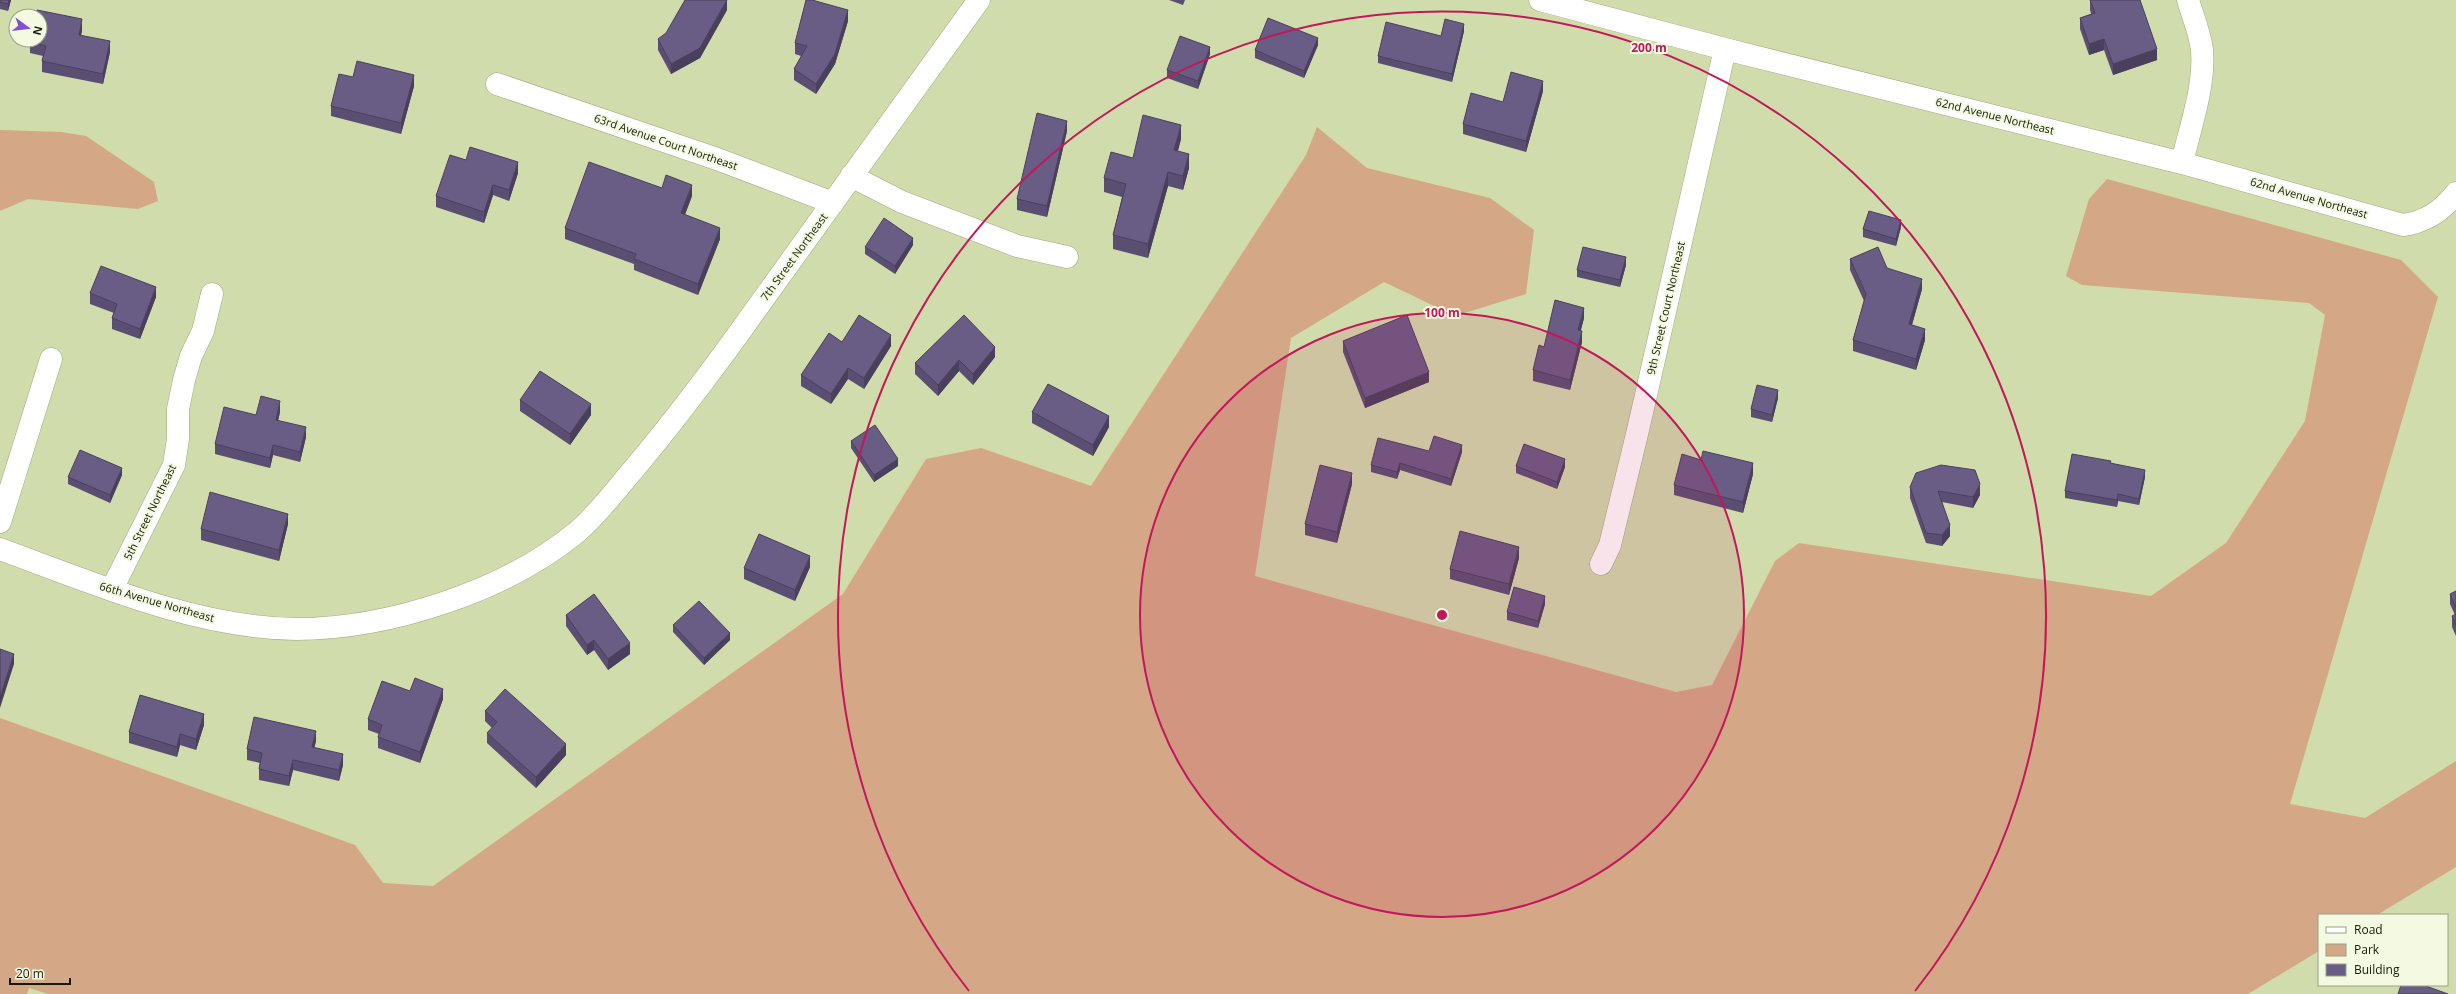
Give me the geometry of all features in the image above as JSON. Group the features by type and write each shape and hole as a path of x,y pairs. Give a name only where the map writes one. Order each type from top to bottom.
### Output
{"street":[{"name":"7th Street Northeast","path":"601,508 671,425 979,0"},
{"name":"62nd Avenue Northeast","path":"1540,0 1593,7 1725,49 2182,163 2403,225 2418,223 2451,200"},
{"path":"2182,163 2197,98 2202,57 2198,30 2188,0"},
{"name":"9th Street Court Northeast","path":"1601,564 1610,545 1638,430 1725,49"},
{"name":"63rd Avenue Court Northeast","path":"497,84 717,159 833,203"},
{"path":"851,176 902,202 1017,246 1067,257"},
{"name":"5th Street Northeast","path":"112,589 174,465 178,439 178,409 184,380 191,356 203,331 212,294"},
{"path":"0,522 51,359"},
{"name":"66th Avenue Northeast","path":"0,549 112,589 197,616 232,622 293,629 323,628 379,621 425,609 516,572 578,531 601,508"}],"green space":[{"path":"1317,127 1367,168 1490,198 1534,230 1526,294 1455,316 1384,282 1291,338 1255,576 1676,692 1712,685 1775,561 1799,543 2151,596 2226,543 2305,421 2325,315 2309,303 2082,285 2066,276 2089,199 2107,179 2401,260 2438,297 2290,804 2365,818 2456,761 2456,867 2379,914 2318,914 2318,952 2248,994 48,994 29,988 27,994 0,994 0,718 355,845 383,883 433,886 843,594 926,459 981,448 1091,486 1306,155"},
{"path":"0,130 61,132 86,136 154,182 158,201 138,209 28,199 0,211"}],"building":[{"path":"0,0 9,0 8,4 0,2"},
{"path":"685,0 727,0 700,48 671,64 658,39 666,33"},
{"path":"806,0 812,0 848,10 835,54 816,84 794,69 807,46 795,43"},
{"path":"2090,0 2140,0 2157,49 2113,64 2104,39 2089,44 2080,18 2095,13"},
{"path":"48,12 82,19 79,35 110,41 103,74 42,61 45,48 48,48"},
{"path":"1268,18 1318,38 1304,71 1255,50"},
{"path":"1445,19 1464,24 1452,74 1378,56 1386,22 1441,36"},
{"path":"1180,36 1210,47 1198,81 1167,70"},
{"path":"357,61 414,75 401,123 331,106 339,74 353,77"},
{"path":"1511,72 1543,81 1526,141 1463,124 1471,93 1503,102"},
{"path":"1037,113 1067,121 1047,206 1017,199"},
{"path":"1143,115 1181,125 1174,150 1189,154 1183,176 1168,172 1148,244 1113,235 1126,184 1104,178 1111,152 1133,158"},
{"path":"470,147 518,162 509,190 493,185 484,212 436,196 450,155 466,160"},
{"path":"589,162 662,188 666,175 692,185 681,213 720,228 698,284 634,259 636,254 565,228"},
{"path":"1869,211 1901,220 1896,239 1863,229"},
{"path":"884,218 913,238 895,266 865,247"},
{"path":"1583,247 1626,257 1620,280 1577,270"},
{"path":"1878,247 1887,268 1922,279 1909,324 1925,329 1916,359 1853,340 1866,294 1850,259"},
{"path":"101,266 156,287 140,329 112,318 117,304 90,293"},
{"path":"1555,300 1584,308 1578,330 1582,331 1570,380 1533,370 1539,345 1544,347"},
{"path":"859,315 891,335 864,378 848,368 831,394 801,375 829,333 842,342"},
{"path":"964,315 995,347 973,374 959,360 938,385 915,363"},
{"path":"1407,315 1429,372 1365,398 1343,341"},
{"path":"540,371 591,404 570,434 520,400"},
{"path":"1048,384 1109,416 1093,445 1032,412"},
{"path":"1757,385 1778,390 1772,415 1751,409"},
{"path":"261,396 280,401 276,420 306,427 300,452 273,445 270,458 215,444 224,407 256,415"},
{"path":"875,425 898,459 874,475 851,441"},
{"path":"1434,436 1462,445 1451,479 1400,463 1397,472 1371,465 1378,438 1429,451"},
{"path":"1524,444 1565,459 1557,482 1516,466"},
{"path":"80,450 122,468 110,495 68,477"},
{"path":"1703,451 1753,463 1743,502 1674,485 1682,454 1701,460"},
{"path":"2072,454 2111,461 2110,463 2145,470 2139,499 2118,494 2117,500 2065,491"},
{"path":"1320,465 1352,473 1337,532 1305,524"},
{"path":"1941,465 1975,470 1980,484 1973,497 1938,491 1950,525 1942,535 1926,533 1910,487 1916,473"},
{"path":"210,492 288,514 279,550 201,529"},
{"path":"1460,531 1519,547 1509,584 1450,569"},
{"path":"759,534 810,556 795,590 744,568"},
{"path":"1514,587 1545,596 1538,621 1507,612"},
{"path":"2456,591 2456,608 2450,594"},
{"path":"594,594 630,643 608,659 594,640 587,645 566,615"},
{"path":"699,601 730,633 704,658 673,625"},
{"path":"2456,614 2456,625 2452,616"},
{"path":"0,649 14,654 0,697"},
{"path":"415,678 443,689 420,752 378,737 382,725 368,719 382,681 410,691"},
{"path":"505,689 566,744 536,777 487,733 497,722 485,711"},
{"path":"140,695 204,714 196,739 180,734 177,747 129,732"},
{"path":"254,717 316,731 312,747 343,754 339,770 293,760 289,776 259,769 262,753 247,749"},
{"path":"2401,986 2426,986 2448,994 2398,994"}]}
